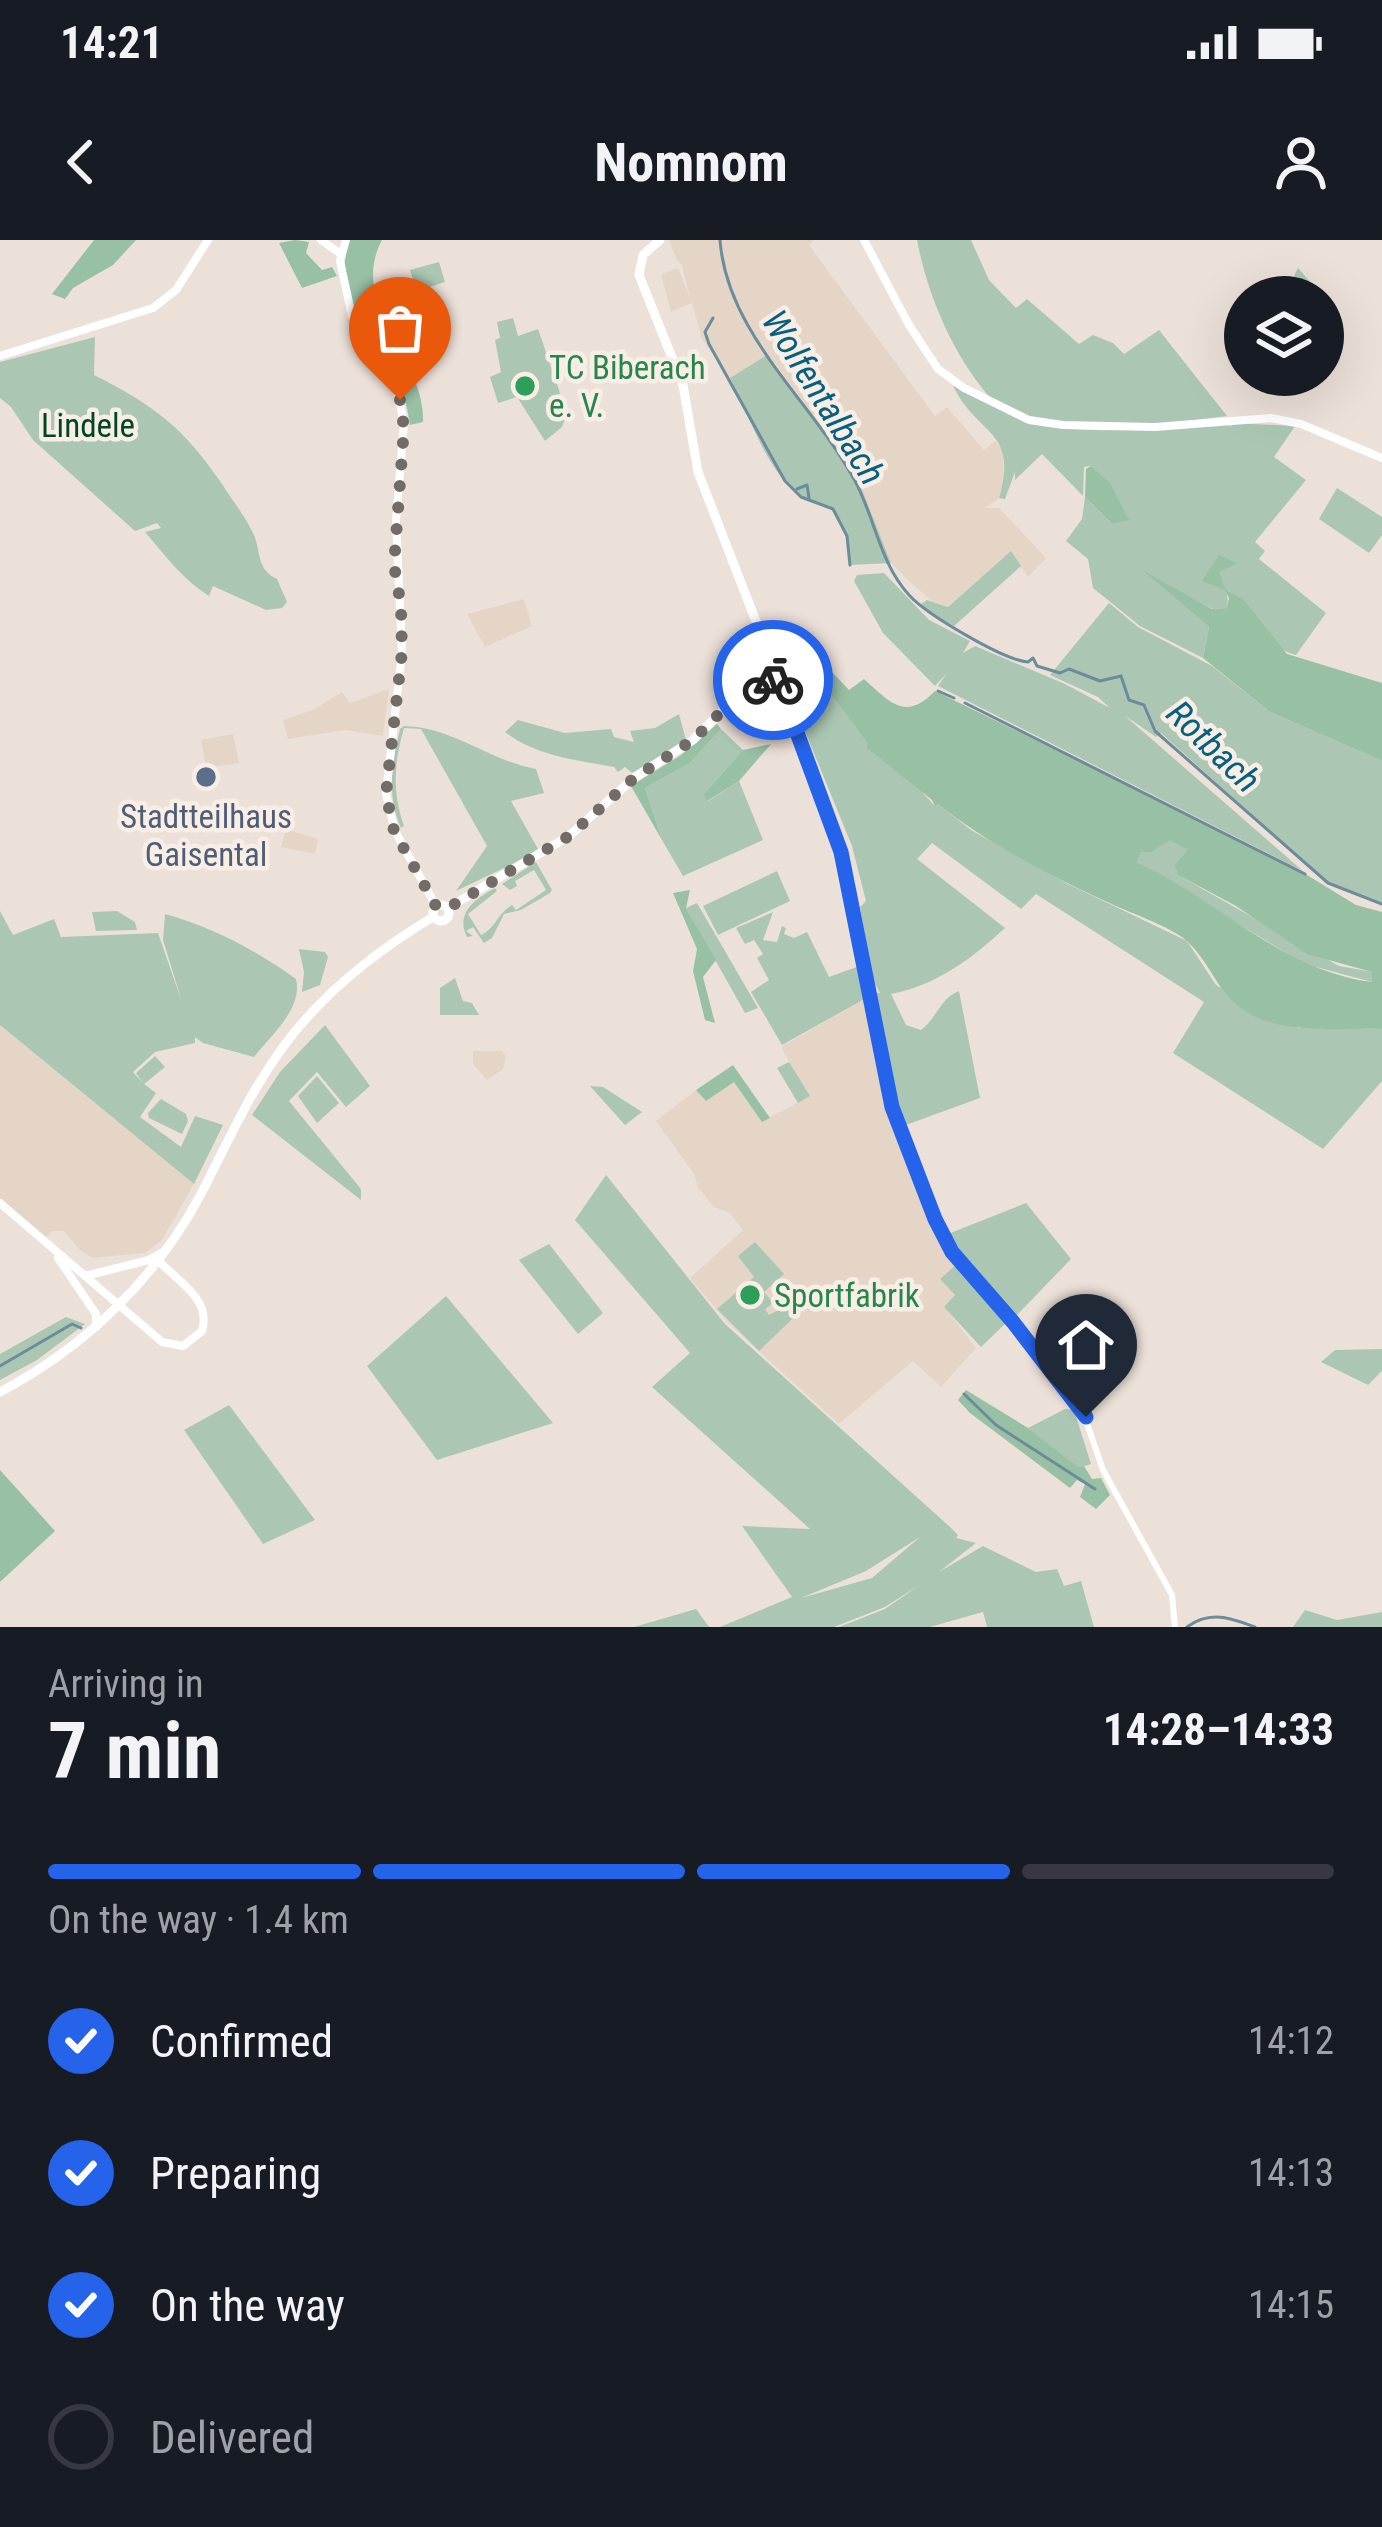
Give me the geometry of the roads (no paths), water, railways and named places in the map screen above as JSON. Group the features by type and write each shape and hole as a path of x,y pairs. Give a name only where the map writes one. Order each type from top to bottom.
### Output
{"main road":[{"path":"0,356 153,308 176,290 208,240"},
{"path":"660,240 643,255 639,275 683,385 702,484 757,624 760,664 768,670 768,677 754,679"},
{"path":"864,240 938,369 964,388 1029,420 1155,428 1270,418 1301,424 1382,458"},
{"path":"325,242 344,246 352,316 397,391 402,411 396,564 402,652 386,794 394,831 439,910"},
{"path":"754,679 752,669 760,664"},
{"path":"0,1392 56,1359 140,1283 200,1196 256,1087 302,1024 373,957 439,910 569,836 634,778 693,740 754,679"},
{"path":"0,1203 162,1342 190,1343 202,1331 205,1312 197,1297 158,1260"},
{"path":"50,1247 96,1314 95,1328"},
{"path":"84,1276 149,1260 167,1248"},
{"path":"140,1283 158,1275 176,1280"}],"street":[{"path":"768,677 781,689 847,874 898,1128 952,1252 1081,1406 1103,1470 1172,1595 1175,1627"}],"waterway":[{"name":"Rotbach","path":"720,240 738,306 854,479 884,554 909,595 966,635 1016,659 1028,662 1033,658 1037,666 1060,673 1069,669 1100,681 1121,676 1129,700 1144,705 1155,731 1328,883 1382,904"},
{"path":"713,318 705,332 709,344 785,481 801,497 833,509 847,536 850,565"},
{"path":"797,489 807,485 809,498"},
{"path":"938,691 954,698"},
{"path":"965,703 1305,874"},
{"path":"0,1366 72,1324 81,1328"},
{"path":"964,1394 996,1425 1095,1489"},
{"name":"Rotbach","path":"1187,1627 1212,1617 1255,1627"}],"place":[{"name":"TC Biberach e. V.","path":"525,386"},
{"name":"Stadtteilhaus Gaisental","path":"206,777"},
{"name":"Sportfabrik","path":"750,1295"}],"water label":[{"name":"Wolfentalbach","path":"824,397"}],"park label":[{"name":"Lindele","path":"88,425"}]}
